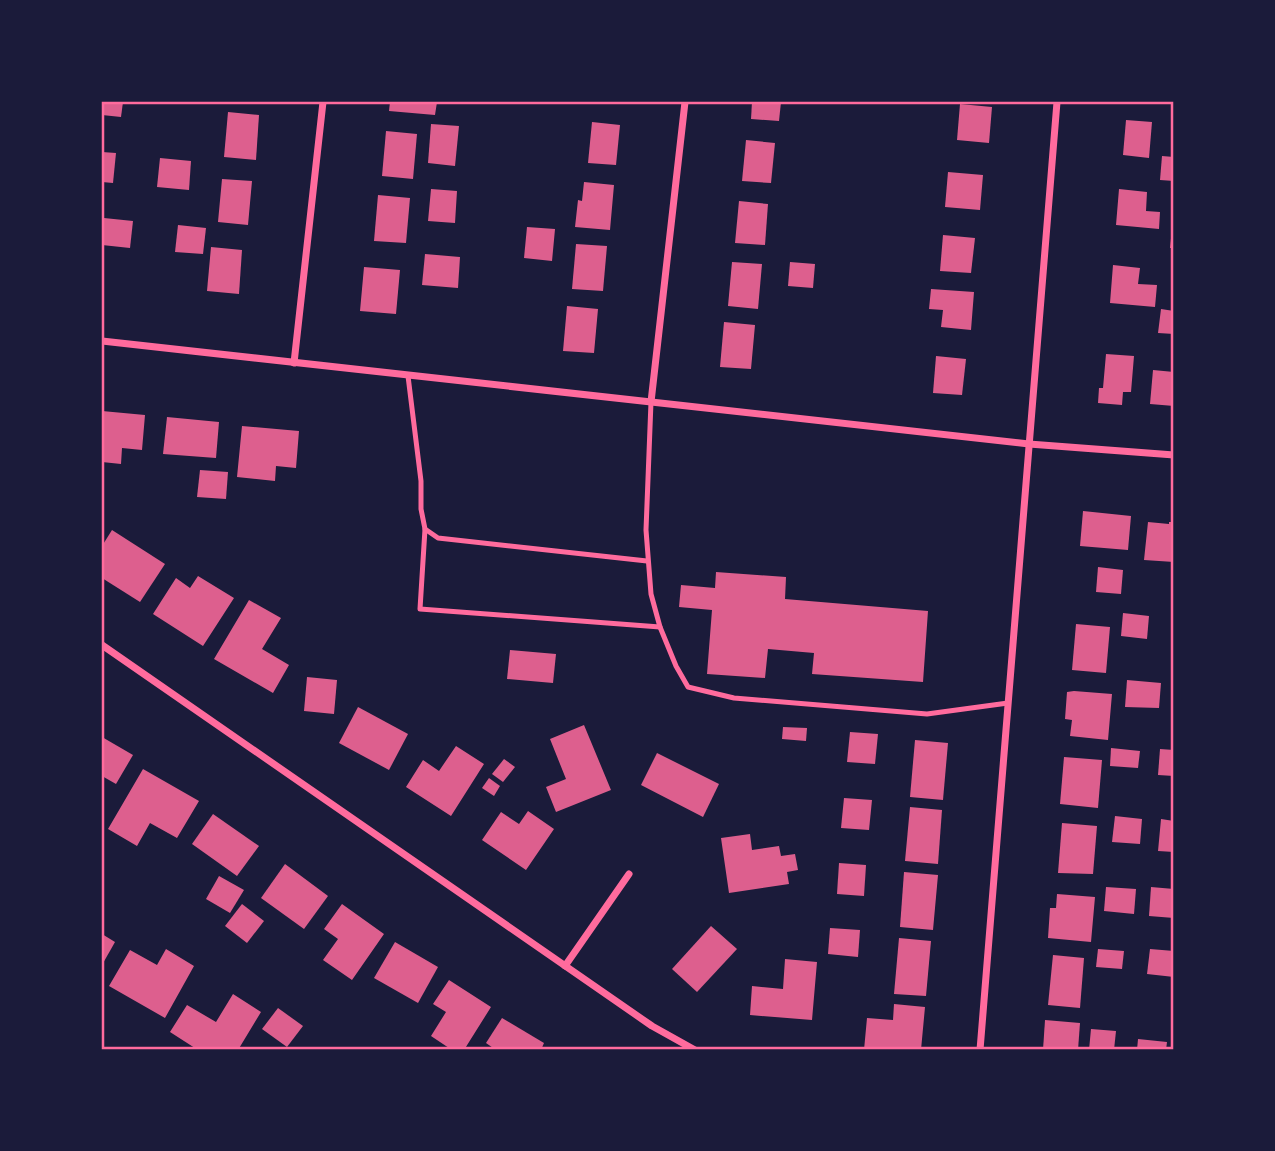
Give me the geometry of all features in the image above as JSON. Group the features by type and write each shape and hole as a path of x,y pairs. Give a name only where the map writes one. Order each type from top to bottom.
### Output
{"street":[{"path":"293,363 323,102"},
{"path":"652,402 685,102"},
{"path":"980,1049 1057,102"},
{"path":"102,341 1029,444 1174,455"},
{"path":"102,645 565,967 652,1026 695,1049"},
{"path":"565,967 629,874"}],"lane":[{"path":"408,376 425,529 420,609 660,627"},
{"path":"652,402 647,561 650,594 660,627 688,687 734,698 927,714 1008,703"},
{"path":"425,529 438,538 647,561"}],"building":[{"path":"102,102 123,102 121,117 102,115"},
{"path":"390,102 437,102 435,115 389,111"},
{"path":"752,102 781,102 779,121 751,119"},
{"path":"960,104 992,107 989,143 957,140"},
{"path":"228,112 259,115 256,160 224,157"},
{"path":"1126,120 1152,122 1149,158 1123,155"},
{"path":"592,122 620,125 616,165 588,163"},
{"path":"431,124 459,126 455,166 428,163"},
{"path":"386,131 417,134 413,179 382,176"},
{"path":"746,140 775,143 771,183 742,181"},
{"path":"102,152 116,153 113,183 102,182"},
{"path":"1162,156 1174,157 1174,181 1160,180"},
{"path":"160,158 191,161 189,190 157,187"},
{"path":"948,172 983,175 980,210 945,207"},
{"path":"222,179 252,181 248,225 218,222"},
{"path":"584,182 614,185 610,230 575,227 578,200 582,201"},
{"path":"431,189 457,191 455,223 428,221"},
{"path":"1119,189 1147,192 1146,211 1160,212 1159,229 1116,225"},
{"path":"378,195 410,198 406,243 374,241"},
{"path":"739,201 768,204 765,245 735,243"},
{"path":"104,218 133,221 130,248 102,245"},
{"path":"178,225 206,228 203,254 175,252"},
{"path":"527,227 555,229 552,261 524,258"},
{"path":"1172,229 1174,248 1170,248"},
{"path":"943,235 975,238 971,273 940,271"},
{"path":"576,244 607,246 603,291 572,289"},
{"path":"211,247 242,250 239,294 207,291"},
{"path":"425,254 460,257 458,288 422,285"},
{"path":"732,262 762,264 758,309 728,306"},
{"path":"790,262 815,264 813,288 788,286"},
{"path":"1113,265 1140,268 1138,284 1157,285 1155,307 1110,303"},
{"path":"364,267 400,270 396,314 360,311"},
{"path":"931,289 974,292 971,330 941,327 943,310 929,309"},
{"path":"567,306 598,309 594,353 563,351"},
{"path":"1161,309 1174,311 1174,334 1158,333"},
{"path":"724,322 755,325 751,369 720,367"},
{"path":"1106,354 1134,356 1131,392 1123,392 1122,405 1098,403 1099,388 1103,388"},
{"path":"936,356 966,359 962,395 933,393"},
{"path":"1153,370 1174,372 1174,406 1150,404"},
{"path":"102,411 145,415 142,450 122,448 121,464 102,462"},
{"path":"167,417 219,422 216,458 163,454"},
{"path":"242,426 299,431 296,468 276,466 275,481 237,477"},
{"path":"200,470 228,472 226,499 197,497"},
{"path":"1083,511 1131,516 1128,550 1080,546"},
{"path":"1148,522 1174,522 1174,562 1144,560"},
{"path":"112,530 165,564 140,602 102,578 102,546"},
{"path":"1098,567 1123,570 1121,594 1096,592"},
{"path":"716,572 786,577 785,599 928,611 923,682 812,674 814,653 768,649 765,678 707,674 712,610 679,607 681,585 715,588"},
{"path":"198,576 234,598 203,646 153,614 176,578 190,588"},
{"path":"249,600 281,618 262,649 289,665 273,693 214,659"},
{"path":"1123,613 1149,616 1147,639 1121,636"},
{"path":"1076,624 1110,627 1106,673 1072,670"},
{"path":"510,650 556,654 553,683 507,679"},
{"path":"307,677 337,680 334,714 304,711"},
{"path":"1127,680 1161,683 1159,708 1125,707"},
{"path":"1067,692 1112,694 1108,740 1070,736 1072,720 1065,719"},
{"path":"358,707 408,734 389,770 339,743"},
{"path":"584,725 611,790 556,812 546,787 566,779 550,739"},
{"path":"783,727 807,728 806,741 782,739"},
{"path":"850,732 878,734 875,764 847,762"},
{"path":"102,737 133,755 116,784 102,776"},
{"path":"915,740 948,743 943,800 910,797"},
{"path":"456,746 484,764 451,816 406,787 423,760 439,771"},
{"path":"1111,748 1140,751 1138,768 1110,766"},
{"path":"1160,749 1174,750 1174,776 1158,775"},
{"path":"657,753 719,784 703,817 641,785"},
{"path":"1064,757 1102,760 1098,808 1060,804"},
{"path":"504,759 515,767 503,782 492,774"},
{"path":"143,769 199,801 177,838 150,823 137,846 108,829"},
{"path":"489,778 500,786 494,796 482,788"},
{"path":"844,798 872,800 869,830 841,828"},
{"path":"910,807 942,810 938,864 905,861"},
{"path":"528,811 554,829 526,870 482,840 501,812 519,824"},
{"path":"213,814 259,846 237,876 192,844"},
{"path":"1115,816 1142,819 1140,844 1112,842"},
{"path":"1161,819 1174,821 1174,852 1158,851"},
{"path":"1062,823 1097,826 1093,874 1058,873"},
{"path":"750,834 752,850 779,846 781,856 795,854 798,870 787,872 789,884 729,893 721,838"},
{"path":"839,863 866,865 864,896 837,894"},
{"path":"285,864 328,896 304,929 261,898"},
{"path":"904,872 938,875 933,930 900,927"},
{"path":"219,876 244,890 230,913 206,899"},
{"path":"1106,887 1136,889 1134,914 1104,911"},
{"path":"1151,887 1174,889 1174,918 1149,916"},
{"path":"1057,894 1095,897 1091,942 1048,938 1050,908 1056,908"},
{"path":"242,904 264,921 247,943 225,926"},
{"path":"342,904 384,934 352,980 323,960 338,939 324,929"},
{"path":"711,926 737,949 697,992 672,969"},
{"path":"830,928 860,930 858,957 828,954"},
{"path":"102,934 115,942 102,965"},
{"path":"899,938 931,941 926,996 894,994"},
{"path":"395,942 438,967 418,1003 374,978"},
{"path":"166,949 194,966 165,1018 109,986 130,950 157,965"},
{"path":"1098,949 1124,951 1122,969 1096,967"},
{"path":"1150,949 1174,951 1174,977 1147,974"},
{"path":"1053,955 1084,958 1080,1008 1048,1005"},
{"path":"785,959 817,962 812,1020 750,1015 752,986 783,989"},
{"path":"449,980 491,1007 464,1050 452,1050 431,1036 446,1012 433,1004"},
{"path":"233,994 261,1012 238,1050 198,1050 170,1032 187,1005 216,1022"},
{"path":"894,1004 925,1007 921,1050 864,1050 867,1018 893,1020"},
{"path":"278,1008 303,1026 287,1047 262,1029"},
{"path":"502,1018 544,1043 541,1050 496,1050 486,1043"},
{"path":"1045,1020 1080,1023 1078,1050 1043,1050"},
{"path":"1091,1029 1116,1031 1114,1050 1089,1050"},
{"path":"1138,1039 1167,1042 1166,1050 1137,1050"}]}
